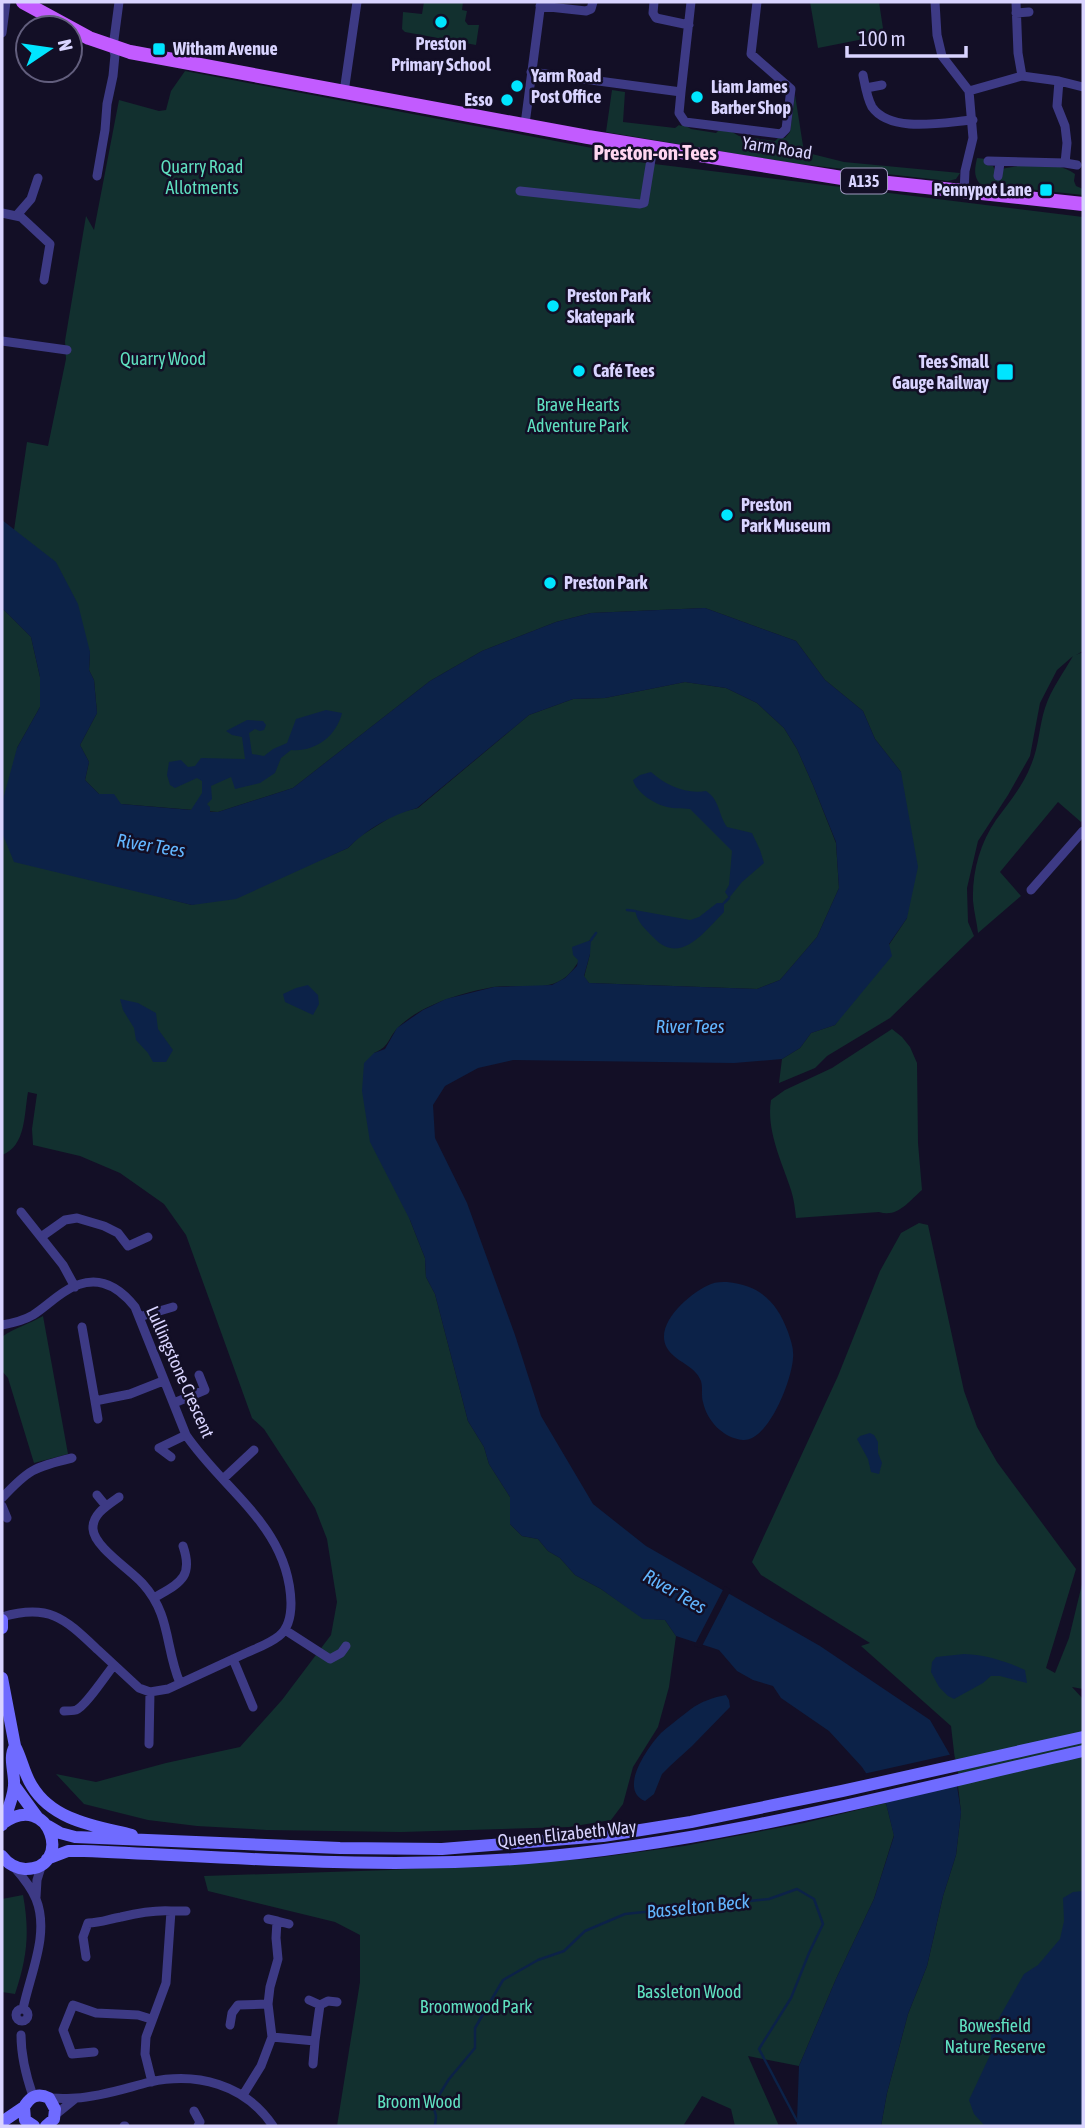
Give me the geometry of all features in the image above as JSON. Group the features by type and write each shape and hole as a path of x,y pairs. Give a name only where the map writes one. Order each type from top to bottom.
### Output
{"main road":[{"name":"Yarm Road","path":"23,2 89,38 113,47 344,92 842,178 1083,204"}],"street":[{"path":"2,33 6,2"},
{"path":"97,176 113,76 113,47 119,2"},
{"path":"344,92 356,2"},
{"path":"525,124 541,4 588,11 593,2"},
{"path":"654,2 653,13 656,18 689,25"},
{"path":"691,2 679,113 685,122 778,135 784,132 787,121 790,89 751,54 757,2"},
{"path":"935,2 937,35 942,56 969,92 973,138 965,171 964,192"},
{"path":"1016,2 1018,53 1022,76"},
{"path":"1016,13 1029,12"},
{"path":"531,72 681,92"},
{"path":"863,75 873,107 886,119 906,124 973,120"},
{"path":"969,92 1022,76 1083,87"},
{"path":"1059,81 1056,106 1065,126 1065,163"},
{"path":"866,88 882,85"},
{"path":"520,191 644,203 653,147"},
{"path":"988,161 1077,164"},
{"path":"998,176 1000,163"},
{"path":"17,215 31,199 38,178"},
{"path":"2,213 17,215 50,244 44,280"},
{"path":"2,341 66,349"},
{"path":"1031,890 1083,831"},
{"path":"21,1212 63,1265 75,1287"},
{"path":"41,1237 65,1220 76,1217 118,1233 128,1246 148,1237"},
{"name":"Lullingstone Crescent","path":"2,1325 32,1316 75,1287 104,1283 123,1292 135,1307 187,1435 197,1450 265,1526 280,1550 287,1569 291,1598 291,1613 285,1630"},
{"path":"139,1317 173,1307"},
{"path":"82,1327 98,1419"},
{"path":"174,1403 205,1390 199,1375"},
{"path":"95,1401 130,1394 163,1381"},
{"path":"171,1457 155,1445 187,1435"},
{"path":"223,1479 254,1450"},
{"path":"2,1498 18,1480 34,1468 59,1466 72,1458"},
{"path":"97,1495 106,1506"},
{"path":"119,1497 95,1517 92,1527 95,1538 154,1598 168,1632 173,1667 180,1683"},
{"path":"2,1507 7,1518"},
{"path":"154,1598 178,1585 187,1569 183,1546"},
{"path":"2,1628 2,1618 32,1611 48,1613 74,1627 139,1688 150,1692 168,1689 233,1660 269,1643 285,1630 330,1659 341,1653 346,1646"},
{"path":"233,1660 253,1707"},
{"path":"64,1711 76,1710 88,1701 114,1665"},
{"path":"2,1678 15,1746 33,1788 50,1806 74,1821 146,1839"},
{"path":"149,1744 150,1692"},
{"name":"Queen Elizabeth Way","path":"43,1822 60,1833 75,1837 132,1841 146,1839 340,1848 442,1849 527,1843 603,1836 691,1822 1083,1737"},
{"path":"2,1825 14,1785 11,1753 15,1746"},
{"name":"Queen Elizabeth Way","path":"6,1861 33,1868 68,1852 84,1851 340,1862 443,1863 528,1858 694,1836 1083,1751"},
{"path":"14,1785 43,1822 53,1842 51,1853 37,1880 40,1935 36,1962 23,2009"},
{"path":"2,1825 16,1816 26,1815 43,1822"},
{"path":"6,1861 36,1898"},
{"path":"86,1957 83,1937 89,1923 101,1923 118,1917 160,1910 186,1911"},
{"path":"152,2082 145,2054 146,2037 166,1983 171,1911"},
{"path":"243,2095 261,2066 272,2037 268,2004 278,1959 273,1920 289,1924"},
{"path":"309,2000 320,2005"},
{"path":"320,2005 328,2001 337,2002"},
{"path":"230,2025 232,2013 238,2005 268,2004"},
{"path":"94,2052 72,2054 63,2030 73,2005 96,2013 138,2015 151,2019"},
{"path":"313,2064 320,2005"},
{"path":"21,2035 24,2072 33,2096"},
{"path":"272,2037 315,2041"},
{"path":"49,2098 76,2098 177,2078 202,2079 225,2085 243,2095 273,2126"},
{"path":"2,2122 33,2096 44,2095 53,2103 51,2122"},
{"path":"51,2122 76,2098"},
{"path":"23,2107 28,2126"},
{"path":"194,2111 200,2122 198,2126"}],"green space":[{"name":"Preston Primary School","path":"424,2 463,2 462,10 467,11 465,21 468,25 479,25 476,45 405,32 402,29 403,12 422,14"},
{"path":"810,2 879,2 884,35 818,48"},
{"name":"Preston Park","path":"185,71 629,155 630,161 1083,217 1083,651 1076,655 1083,652 1083,819 1081,822 1058,802 1000,872 1021,896 978,933 973,890 981,848 990,829 1028,773 1048,701 1073,656 1057,670 1040,703 1030,756 978,841 967,888 968,922 974,936 890,1018 827,1056 815,1068 779,1083 782,1059 800,1048 811,1033 835,1025 907,918 901,772 875,739 863,711 825,680 796,641 705,608 591,613 556,622 482,651 430,681 293,788 218,812 121,804 99,794 85,780 89,762 80,745 97,713 94,680 89,670 90,652 14,530 27,442 48,446 66,359 65,341 86,216 94,230 119,100 159,111 166,110 171,91"},
{"path":"612,90 625,92 623,122 675,128 683,124 691,129 716,133 719,130 775,141 785,138 790,132 795,95 804,152 844,162 960,173 956,179 948,181 791,163 606,132"},
{"path":"977,158 986,159 986,165 993,166 995,170 1036,164 1066,169 1075,174 1074,181 1076,186 1083,189 1083,195 980,184 975,175"},
{"path":"2,608 31,637 40,677 40,707 17,748 111,884 192,905 348,848 359,837 397,813 418,808 529,715 573,699 605,698 685,682 726,688 757,703 784,728 797,749 836,843 839,888 817,937 780,980 757,989 589,983 584,977 590,954 590,940 574,968 559,981 542,986 493,987 442,1001 405,1021 385,1046 374,1053 410,1220 425,1258 426,1277 435,1294 468,1421 484,1447 489,1464 510,1497 510,1524 522,1536 538,1539 575,1575 643,1618 665,1620 676,1636 669,1687 658,1727 633,1767 623,1804 611,1820 569,1827 401,1832 197,1826 148,1820 84,1804 56,1774 96,1782 240,1747 282,1700 331,1635 337,1602 327,1539 315,1508 264,1429 252,1418 186,1235 164,1204 120,1173 80,1156 33,1145 32,1129 37,1094 28,1092 20,1137 10,1151 2,1155"},
{"path":"892,1029 910,1047 917,1063 918,1143 922,1190 892,1213 796,1218 792,1193 773,1135 771,1100 785,1090 832,1068"},
{"name":"Bowesfield Nature Reserve","path":"919,1223 928,1225 964,1391 977,1427 997,1462 1076,1569 1046,1668 1055,1673 1069,1638 1083,1580 1083,1689 1072,1687 1083,1699 1083,2126 881,2126 908,2014 927,1966 943,1896 956,1855 961,1812 951,1726 861,1646 870,1643 761,1575 752,1562 838,1376 880,1271 901,1233"},
{"path":"43,1316 68,1454 34,1463 8,1378 2,1371 2,1337"},
{"name":"Broomwood Park","path":"886,1803 894,1835 874,1899 799,2066 748,2056 779,2126 735,2126 731,2109 702,2096 683,2126 337,2126 360,1982 360,1935 335,1922 208,1891 204,1876 390,1870 587,1859 684,1846 804,1823"},
{"path":"23,1895 26,1945 15,1994 2,1992 2,1899"}],"water":[{"name":"River Tees","path":"2,520 56,562 78,604 90,652 89,670 94,680 97,713 80,745 89,762 85,780 99,794 114,794 121,804 191,810 202,793 202,781 197,778 175,788 170,785 167,775 169,762 181,760 188,767 195,766 201,758 245,759 242,737 226,731 247,720 263,721 266,725 264,730 255,729 249,733 252,754 264,756 287,743 296,719 326,710 342,713 330,736 316,746 291,750 281,758 275,773 260,783 235,789 231,777 211,786 212,799 207,804 210,812 218,812 293,788 430,681 482,651 556,622 591,613 705,608 796,641 825,680 863,711 875,739 901,772 918,867 907,918 889,944 892,956 835,1025 811,1033 800,1048 782,1059 734,1063 513,1060 478,1068 445,1086 433,1105 435,1138 467,1203 541,1416 593,1504 646,1546 820,1646 930,1720 953,1760 961,1812 956,1855 943,1896 927,1966 908,2014 881,2126 797,2126 797,2121 799,2066 874,1899 894,1836 886,1803 862,1767 829,1731 781,1698 773,1686 753,1680 737,1671 719,1650 676,1636 665,1620 643,1619 601,1589 575,1575 538,1539 522,1536 510,1524 510,1497 489,1464 484,1447 468,1421 435,1294 426,1277 425,1258 410,1220 370,1142 362,1091 364,1063 374,1053 385,1049 397,1028 423,1010 446,999 494,987 552,985 565,978 577,966 578,960 573,955 572,947 591,940 584,976 589,983 757,989 780,980 817,937 839,888 836,842 797,749 784,728 757,703 726,688 685,682 605,698 573,699 529,715 417,808 380,824 348,848 236,899 192,905 14,862 3,835 2,803 17,748 40,707 40,677 31,637 2,608"},
{"path":"651,772 677,788 706,791 714,799 727,827 752,833 764,863 742,882 729,898 725,892 729,885 732,851 690,809 662,805 642,793 633,780"},
{"path":"717,903 724,903 724,912 709,928 692,943 673,948 663,945 647,931 639,922 635,910 690,920 699,917"},
{"path":"308,985 318,995 319,1004 313,1015 285,1002 283,994"},
{"path":"120,999 138,1003 156,1013 158,1029 173,1050 166,1062 153,1062 136,1040 134,1028"},
{"path":"727,1282 758,1291 773,1304 784,1321 793,1351 792,1368 784,1393 770,1420 753,1438 743,1440 729,1436 712,1422 702,1400 702,1384 698,1376 671,1353 664,1339 669,1319 685,1301 711,1284"},
{"path":"870,1433 878,1442 882,1463 879,1474 871,1472 868,1459 857,1439"},
{"path":"964,1654 996,1659 1025,1670 1027,1683 991,1676 954,1699 939,1687 931,1672 932,1662 936,1657"},
{"path":"726,1695 730,1707 662,1774 654,1794 645,1801 637,1796 634,1788 638,1768 661,1733 699,1704"},
{"path":"1083,1891 1083,2126 985,2126 974,2114 969,2100 991,2053 991,2032 1024,1974 1038,1965 1060,1939 1064,1921 1063,1898 1073,1892"}],"pier":[{"path":"725,1586 731,1590 701,1648 694,1646"},
{"path":"953,1754 960,1785 882,1803 863,1774"}],"waterway":[{"path":"724,903 729,898"},
{"path":"627,910 635,911"},
{"path":"591,940 596,933"},
{"name":"Basselton Beck","path":"435,2126 433,2105 449,2079 475,2048 475,2028 503,1980 538,1960 564,1951 585,1931 625,1914 769,1899 797,1889 814,1899 823,1924 791,1998 759,2049 797,2121"}],"place":[{"name":"Preston Primary School","path":"441,22"},
{"name":"Witham Avenue","path":"159,49"},
{"name":"Yarm Road Post Office","path":"517,86"},
{"name":"Liam James Barber Shop","path":"697,97"},
{"name":"Esso","path":"507,100"},
{"name":"Pennypot Lane","path":"1046,190"},
{"name":"Preston Park Skatepark","path":"553,306"},
{"name":"Café Tees","path":"579,371"},
{"name":"Tees Small Gauge Railway","path":"1005,372"},
{"name":"Preston Park Museum","path":"727,515"},
{"name":"Preston Park","path":"550,583"}],"district":[{"name":"Preston-on-Tees","path":"655,153"}],"park label":[{"name":"Quarry Road Allotments","path":"202,177"},
{"name":"Quarry Wood","path":"163,359"},
{"name":"Brave Hearts Adventure Park","path":"578,415"},
{"name":"Bassleton Wood","path":"689,1992"},
{"name":"Broom Wood","path":"419,2102"}]}
